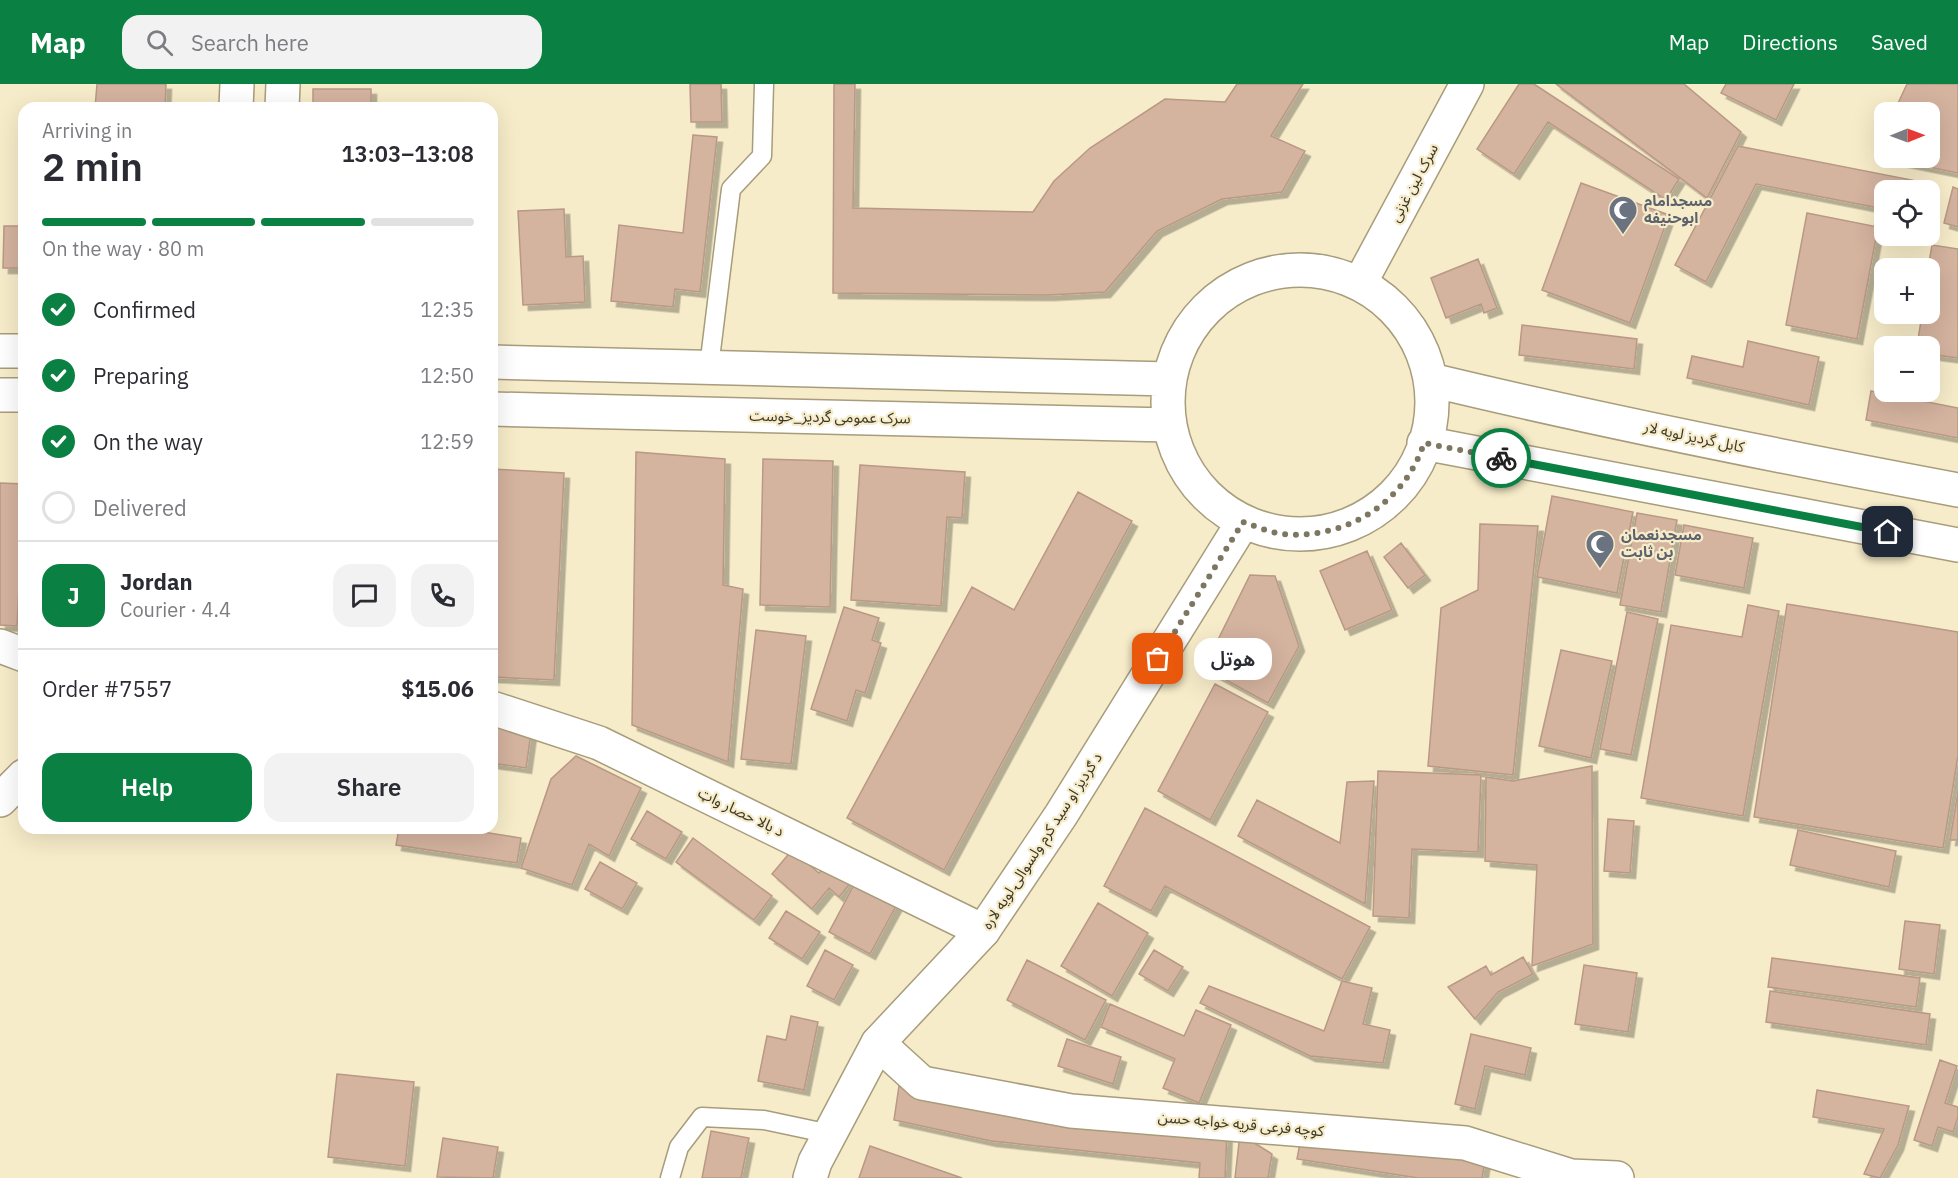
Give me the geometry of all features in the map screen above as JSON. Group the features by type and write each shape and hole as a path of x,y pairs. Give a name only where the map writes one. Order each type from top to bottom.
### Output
{"main road":[{"path":"236,102 237,84"},
{"path":"282,102 283,84"},
{"name":"سرک لین غزنی","path":"1360,283 1467,84"},
{"path":"1280,270 1321,270 1360,283 1394,307 1418,341 1431,380 1431,422 1419,461 1395,495 1362,519 1323,533 1282,534 1243,522 1208,499 1183,465 1169,425 1168,379 1182,340 1206,306 1240,282 1280,270"},
{"path":"0,351 18,351"},
{"path":"498,362 1168,379"},
{"name":"کابل گردیز لویه لار","path":"1431,380 1819,464 1958,490"},
{"path":"0,395 18,395"},
{"name":"سرک عمومی گردیز_خوست","path":"498,409 1169,425"},
{"path":"1424,443 1958,545"},
{"name":"د ګردیز او سید کرم ولسوالۍ لویه لاره","path":"810,1178 815,1162 878,1042 983,931 1061,815 1243,522"},
{"path":"0,646 18,653"},
{"name":"د بالا حصار واټ","path":"498,710 598,743 983,931"},
{"path":"0,800 18,782"},
{"name":"کوچه فرعی قریه خواجه حسن","path":"878,1042 922,1083 1071,1111 1465,1143 1571,1176 1617,1178"}],"lane":[{"path":"709,367 730,189 762,156 764,84"},
{"path":"670,1178 680,1146 702,1117 764,1120 830,1134"}],"building":[{"path":"97,84 166,84 165,102 96,102"},
{"path":"690,84 721,84 722,122 691,122"},
{"path":"834,84 855,84 853,208 1033,212 1054,181 1090,148 1165,99 1225,102 1237,84 1303,84 1271,136 1305,151 1282,192 1222,199 1157,231 1105,292 1048,295 833,293"},
{"path":"1519,84 1534,84 1679,179 1666,200 1548,122 1514,174 1477,149"},
{"path":"1556,84 1684,84 1741,132 1707,198"},
{"path":"1726,84 1794,84 1776,120 1721,93"},
{"path":"1907,84 1958,84 1958,173 1934,168 1940,168 1940,102 1899,102"},
{"path":"313,89 371,89 371,102 313,102"},
{"path":"693,135 717,137 700,292 675,289 673,307 611,301 619,225 683,233"},
{"path":"1738,146 1912,180 1874,180 1874,207 1756,184 1706,282 1675,265"},
{"path":"1581,183 1669,215 1630,323 1542,290"},
{"path":"1953,187 1958,189 1958,227 1944,223"},
{"path":"564,209 566,257 583,256 585,302 523,305 518,211"},
{"path":"1807,213 1874,226 1874,246 1857,339 1786,325"},
{"path":"4,226 18,226 18,268 3,268"},
{"path":"1932,246 1958,249 1958,358 1940,356 1940,336 1919,336 1920,324 1940,324 1940,258 1930,258"},
{"path":"1478,259 1497,308 1484,313 1481,304 1446,318 1431,278"},
{"path":"1522,325 1637,339 1634,369 1519,355"},
{"path":"1748,341 1819,357 1809,405 1687,378 1692,356 1743,367"},
{"path":"1871,391 1874,392 1874,402 1927,402 1958,408 1958,438 1866,420"},
{"path":"636,452 725,459 723,585 743,589 728,762 632,725"},
{"path":"763,459 833,461 830,607 760,605"},
{"path":"860,465 965,472 962,518 947,517 941,606 851,600"},
{"path":"498,469 564,473 554,680 498,677"},
{"path":"0,483 18,484 17,626 0,625"},
{"path":"1078,492 1132,521 944,870 847,818 972,587 1014,610"},
{"path":"1552,496 1633,512 1617,593 1537,577"},
{"path":"1637,513 1677,520 1661,612 1620,605"},
{"path":"1480,524 1538,526 1513,775 1428,766 1441,608 1478,590"},
{"path":"1684,525 1753,538 1744,588 1675,575"},
{"path":"1401,543 1425,575 1408,588 1384,557"},
{"path":"1367,551 1392,610 1345,630 1320,571"},
{"path":"1250,575 1275,576 1299,646 1268,703 1204,668"},
{"path":"1787,604 1958,632 1958,755 1943,848 1754,817"},
{"path":"1748,605 1779,611 1743,816 1641,798 1671,625 1742,637"},
{"path":"844,607 879,618 872,640 881,643 865,693 856,690 847,721 811,709"},
{"path":"1627,612 1658,619 1631,755 1600,749"},
{"path":"756,630 806,636 791,764 741,759"},
{"path":"1561,650 1612,661 1591,758 1539,746"},
{"path":"1215,684 1268,712 1210,820 1158,791"},
{"path":"498,719 531,733 526,768 498,764"},
{"path":"576,756 641,788 609,856 589,844 572,885 521,868 551,779"},
{"path":"1592,766 1593,944 1532,966 1537,865 1485,861 1486,777 1513,781"},
{"path":"1378,771 1481,775 1478,852 1412,849 1409,918 1373,916"},
{"path":"1374,781 1365,904 1238,836 1257,800 1340,843 1347,782"},
{"path":"1958,792 1958,840 1950,840"},
{"path":"1145,808 1370,927 1342,979 1165,886 1151,911 1104,886"},
{"path":"647,811 682,832 666,859 631,839"},
{"path":"1608,819 1634,821 1630,873 1604,871"},
{"path":"1798,830 1896,851 1889,887 1790,865"},
{"path":"398,834 495,834 521,838 517,863 396,845"},
{"path":"693,838 772,896 754,920 676,862"},
{"path":"792,850 819,873 829,862 852,881 839,897 829,888 812,909 772,874"},
{"path":"600,862 637,883 622,909 585,889"},
{"path":"855,883 896,906 870,954 829,932"},
{"path":"1098,903 1148,933 1112,996 1061,966"},
{"path":"786,911 820,932 802,959 769,938"},
{"path":"1905,921 1940,925 1934,974 1899,969"},
{"path":"825,950 853,965 834,1000 807,986"},
{"path":"1154,950 1183,967 1168,991 1139,974"},
{"path":"1523,957 1533,974 1498,992 1475,1019 1448,987 1486,966 1491,975"},
{"path":"1772,958 1920,978 1916,1007 1768,987"},
{"path":"1027,960 1106,1000 1085,1040 1007,1000"},
{"path":"1584,965 1637,973 1628,1032 1575,1024"},
{"path":"1342,981 1372,988 1363,1024 1390,1030 1383,1063 1310,1056 1200,1003 1209,986 1324,1031"},
{"path":"1770,991 1930,1014 1926,1045 1766,1022"},
{"path":"1110,1004 1184,1036 1196,1010 1231,1025 1199,1103 1163,1088 1175,1059 1101,1027"},
{"path":"791,1016 818,1022 804,1090 758,1081 767,1036 786,1040"},
{"path":"1471,1034 1531,1048 1525,1075 1485,1066 1475,1109 1455,1104"},
{"path":"1067,1039 1121,1057 1113,1084 1058,1066"},
{"path":"1940,1060 1957,1066 1945,1103 1958,1107 1958,1117 1953,1132 1938,1127 1932,1146 1914,1140"},
{"path":"337,1074 414,1082 405,1166 328,1157"},
{"path":"900,1079 1227,1130 1225,1178 1199,1178 1200,1163 991,1141 894,1120"},
{"path":"1817,1090 1909,1106 1898,1145 1880,1178 1864,1174 1884,1129 1813,1117"},
{"path":"711,1131 749,1138 741,1178 702,1178"},
{"path":"1302,1132 1485,1160 1482,1178 1418,1178 1297,1159"},
{"path":"1240,1134 1272,1154 1268,1178 1235,1178"},
{"path":"443,1138 498,1147 493,1178 437,1177"},
{"path":"870,1146 962,1178 859,1178"}],"way so far":[{"path":"1158,659 1243,522 1282,534 1323,533 1362,519 1395,495 1419,461 1424,443 1501,458"}],"place":[{"name":"مسجدامام ابوحنیفه","path":"1623,236"},
{"name":"مسجدنعمان بن ثابت","path":"1600,570"},
{"name":"هوتل","path":"1158,659"}],"route":[{"path":"1501,458 1888,532"}]}
